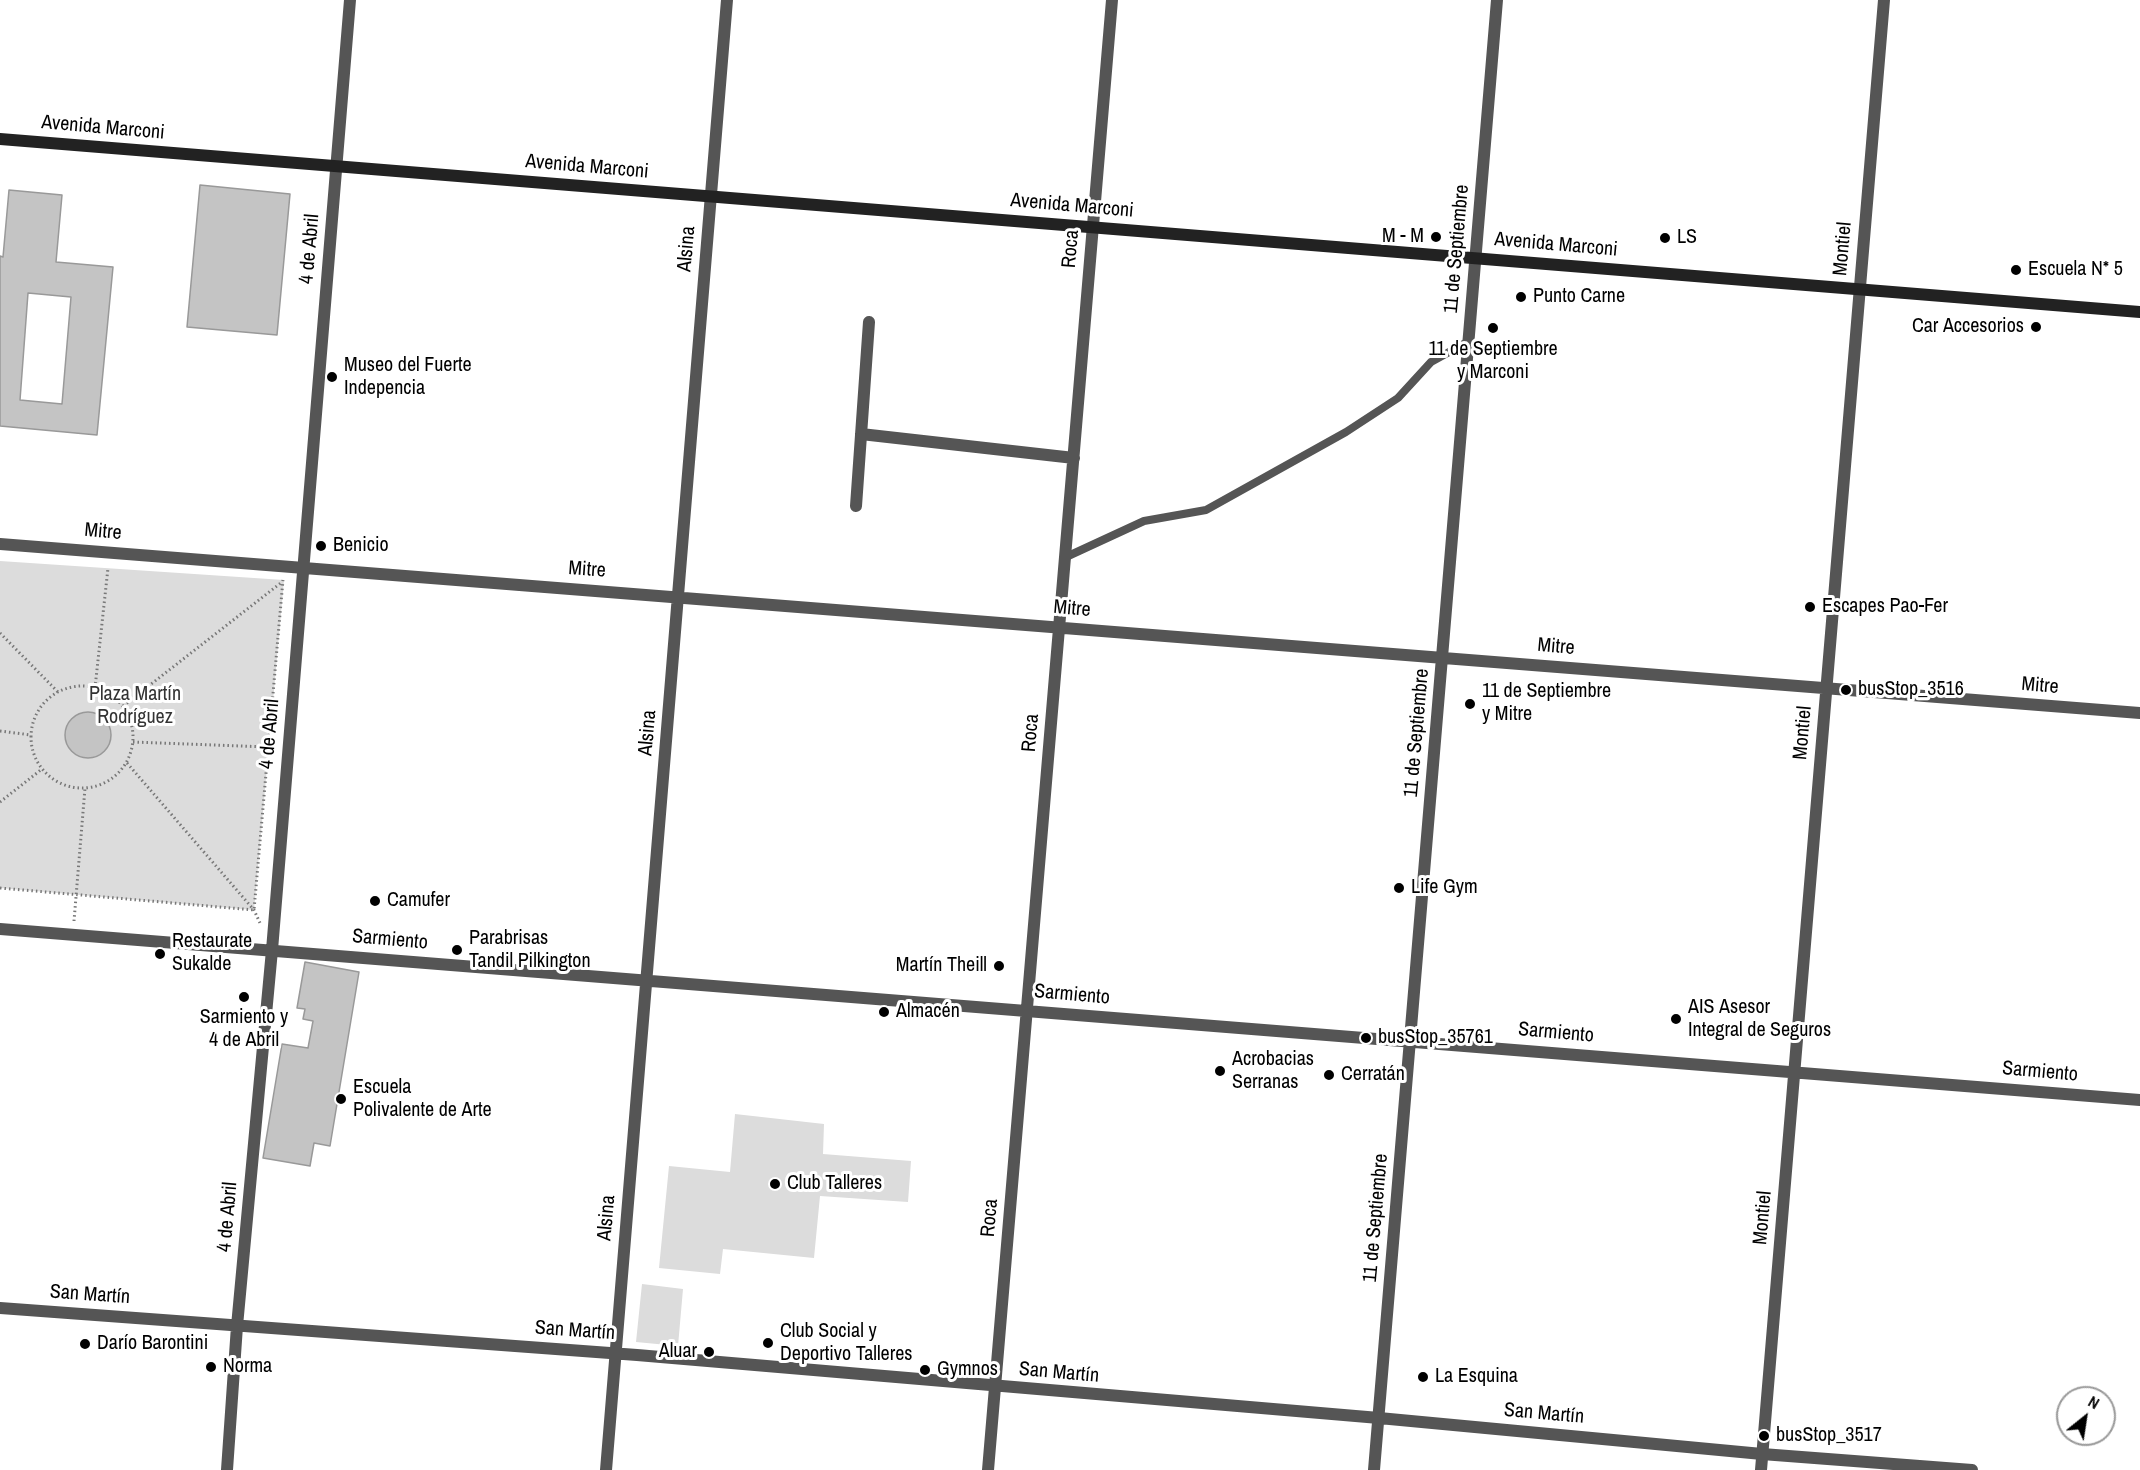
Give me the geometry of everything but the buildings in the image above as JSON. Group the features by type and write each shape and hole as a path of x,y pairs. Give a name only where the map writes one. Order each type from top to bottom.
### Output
{"main road":[{"name":"Avenida Marconi","path":"0,139 2140,312"}],"street":[{"name":"4 de Abril","path":"226,1470 272,950 350,0"},
{"name":"Alsina","path":"606,1470 727,0"},
{"name":"Roca","path":"988,1470 1112,0"},
{"name":"11 de Septiembre","path":"1374,1470 1497,0"},
{"name":"Montiel","path":"1761,1470 1884,0"},
{"path":"856,506 869,322"},
{"path":"861,434 1074,458"},
{"name":"Mitre","path":"0,544 2140,713"},
{"name":"Sarmiento","path":"0,929 2140,1100"},
{"name":"San Martín","path":"0,1308 614,1354 1379,1418 1762,1454 1972,1470"}],"lane":[{"path":"1066,557 1144,521 1206,510 1346,432 1398,398 1431,362 1469,341"}],"path":[{"path":"95,688 108,568 98,567"},
{"path":"272,579 284,580"},
{"path":"123,706 284,580"},
{"path":"254,910 267,747 284,580"},
{"path":"0,633 58,692"},
{"path":"70,687 95,688 110,695 123,706 129,717 133,729 133,742 126,763 116,776 101,785 84,788 69,787 54,780 42,770 36,759 31,735 34,718 44,703 58,692 70,687"},
{"path":"0,731 31,735"},
{"path":"133,742 267,747"},
{"path":"126,763 254,910 272,950"},
{"path":"0,802 42,770"},
{"path":"72,934 84,788"},
{"path":"0,888 254,910"}],"green space":[{"name":"Plaza Martín Rodríguez","path":"0,561 284,580 254,910 0,888"},
{"path":"735,1114 824,1124 823,1154 911,1161 908,1202 820,1196 814,1258 723,1249 720,1274 659,1268 669,1166 730,1172"},
{"path":"642,1284 683,1289 678,1346 636,1342"}],"place":[{"name":"M - M","path":"1436,237"},
{"name":"LS","path":"1665,238"},
{"name":"Escuela N* 5","path":"2016,270"},
{"name":"Punto Carne","path":"1521,297"},
{"name":"Car Accesorios","path":"2036,327"},
{"name":"11 de Septiembre y Marconi","path":"1493,328"},
{"name":"Museo del Fuerte Indepencia","path":"332,377"},
{"name":"Benicio","path":"321,546"},
{"name":"Escapes Pao-Fer","path":"1810,607"},
{"name":"busStop_3516","path":"1846,690"},
{"name":"11 de Septiembre y Mitre","path":"1470,704"},
{"name":"Life Gym","path":"1399,888"},
{"name":"Camufer","path":"375,901"},
{"name":"Parabrisas Tandil Pilkington","path":"457,950"},
{"name":"Restaurate Sukalde","path":"160,954"},
{"name":"Martín Theill","path":"999,966"},
{"name":"Sarmiento y 4 de Abril","path":"244,997"},
{"name":"Almacén","path":"884,1012"},
{"name":"AIS Asesor Integral de Seguros","path":"1676,1019"},
{"name":"busStop_35761","path":"1366,1038"},
{"name":"Acrobacias Serranas","path":"1220,1071"},
{"name":"Cerratán","path":"1329,1075"},
{"name":"Escuela Polivalente de Arte","path":"341,1099"},
{"name":"Club Talleres","path":"775,1184"},
{"name":"Club Social y Deportivo Talleres","path":"768,1343"},
{"name":"Darío Barontini","path":"85,1344"},
{"name":"Aluar","path":"709,1352"},
{"name":"Norma","path":"211,1367"},
{"name":"Gymnos","path":"925,1370"},
{"name":"La Esquina","path":"1423,1377"},
{"name":"busStop_3517","path":"1764,1436"}]}
